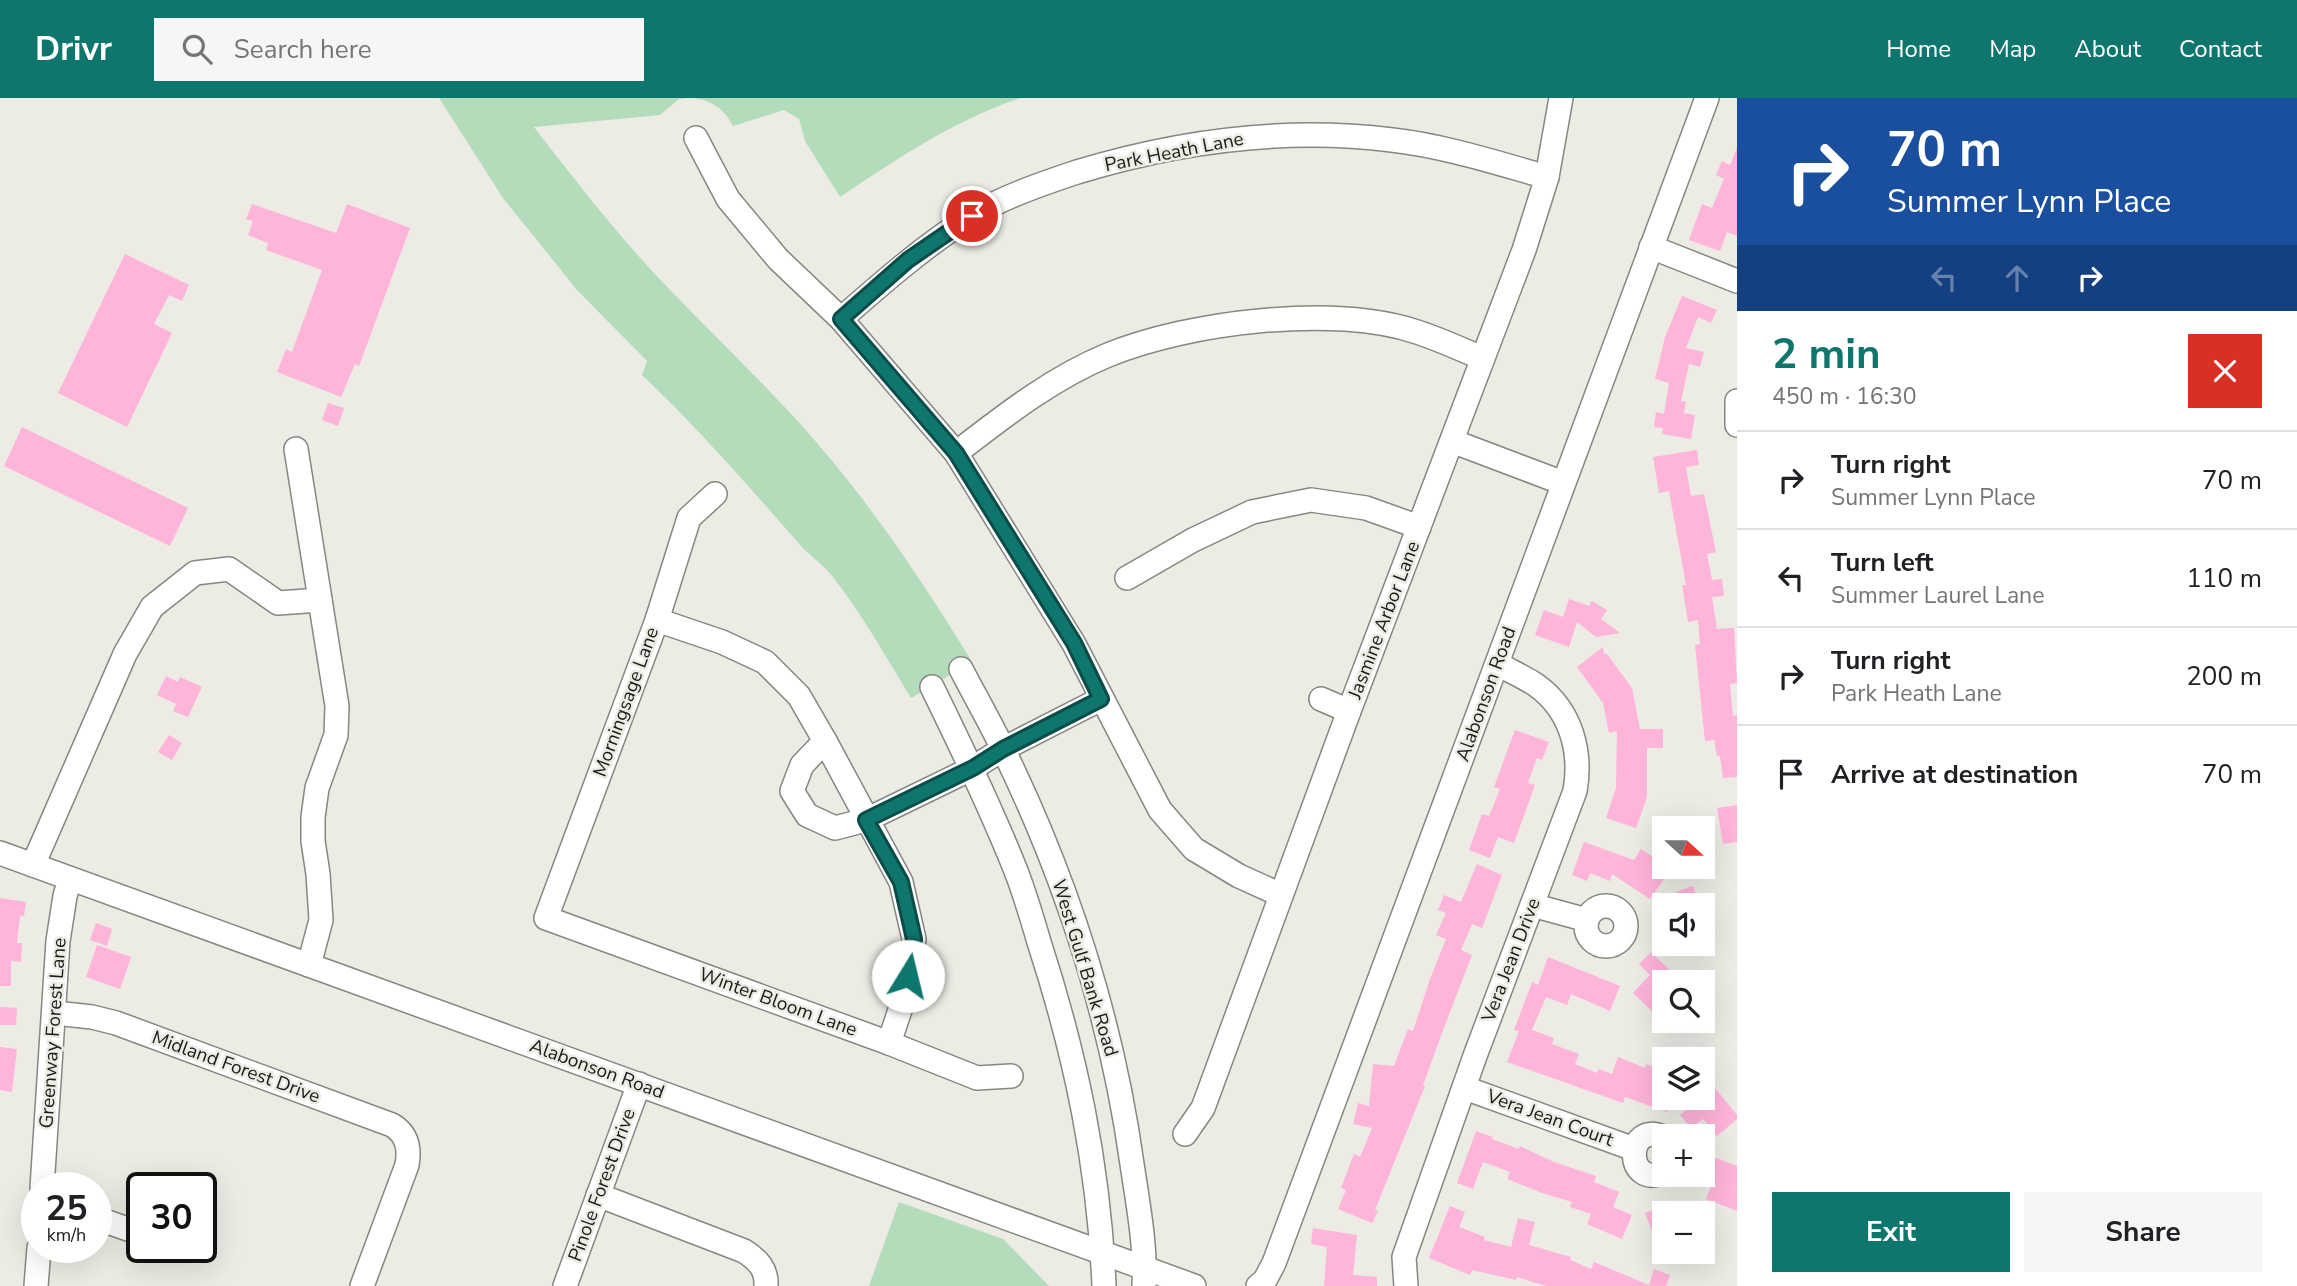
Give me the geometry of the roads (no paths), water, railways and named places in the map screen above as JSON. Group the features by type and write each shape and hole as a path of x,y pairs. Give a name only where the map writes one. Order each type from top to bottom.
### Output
{"street":[{"name":"Jasmine Arbor Lane","path":"1185,1134 1203,1108 1280,895 1524,250 1547,177 1561,98"},
{"name":"Alabonson Road","path":"1258,1286 1265,1280 1274,1263 1707,98"},
{"name":"Park Heath Lane","path":"841,319 908,260 972,216 1036,185 1107,163 1183,146 1256,137 1319,134 1382,139 1477,158 1547,177"},
{"path":"696,138 727,199 778,259 841,319 956,453 1074,643 1160,810 1194,849 1239,876 1280,895"},
{"path":"1651,247 1737,281"},
{"path":"956,453 1050,384 1109,355 1179,333 1266,320 1344,318 1416,331 1482,358"},
{"path":"1737,401 1737,425"},
{"path":"1452,441 1563,483"},
{"path":"296,449 337,706 336,735 317,788 314,807 313,841 321,920 309,965"},
{"name":"Morningsage Lane","path":"546,918 657,620 690,517 715,494"},
{"path":"1127,578 1193,540 1252,512 1311,500 1366,508 1419,527"},
{"path":"33,865 125,654 152,607 195,573 229,569 278,603 320,600"},
{"path":"657,620 722,642 765,663 799,696 825,741 901,882 914,939 905,995 889,1043"},
{"name":"Vera Jean Drive","path":"1406,1286 1404,1257 1475,1056 1575,791 1578,771 1577,751 1570,725 1556,705 1537,686 1498,664"},
{"name":"West Gulf Bank Road","path":"961,669 1003,749 1060,880 1108,1036 1126,1121 1144,1278"},
{"name":"West Gulf Bank Road","path":"932,687 973,768 1017,873 1058,999 1083,1097 1104,1286"},
{"path":"825,741 802,765 792,791 807,816 835,828 866,820 973,768 1003,749 1101,699"},
{"path":"1321,699 1349,711"},
{"name":"Alabonson Road","path":"0,853 1102,1253 1144,1278 1194,1286"},
{"name":"Greenway Forest Lane","path":"44,1172 58,941 70,879"},
{"path":"1532,905 1587,920"},
{"name":"Winter Bloom Lane","path":"546,918 889,1043 977,1078 1011,1076"},
{"name":"Midland Forest Drive","path":"55,1013 92,1017 142,1032 392,1125 404,1135 407,1165 362,1286"},
{"name":"Pinole Forest Drive","path":"565,1286 639,1084"},
{"name":"Vera Jean Court","path":"1465,1088 1634,1149"},
{"name":"Vera Jean Court","path":"1652,1136 1646,1136 1634,1149 1635,1163 1645,1173 1652,1175"},
{"path":"598,1195 744,1251 764,1269 766,1286"},
{"path":"36,1286 38,1263"}]}
